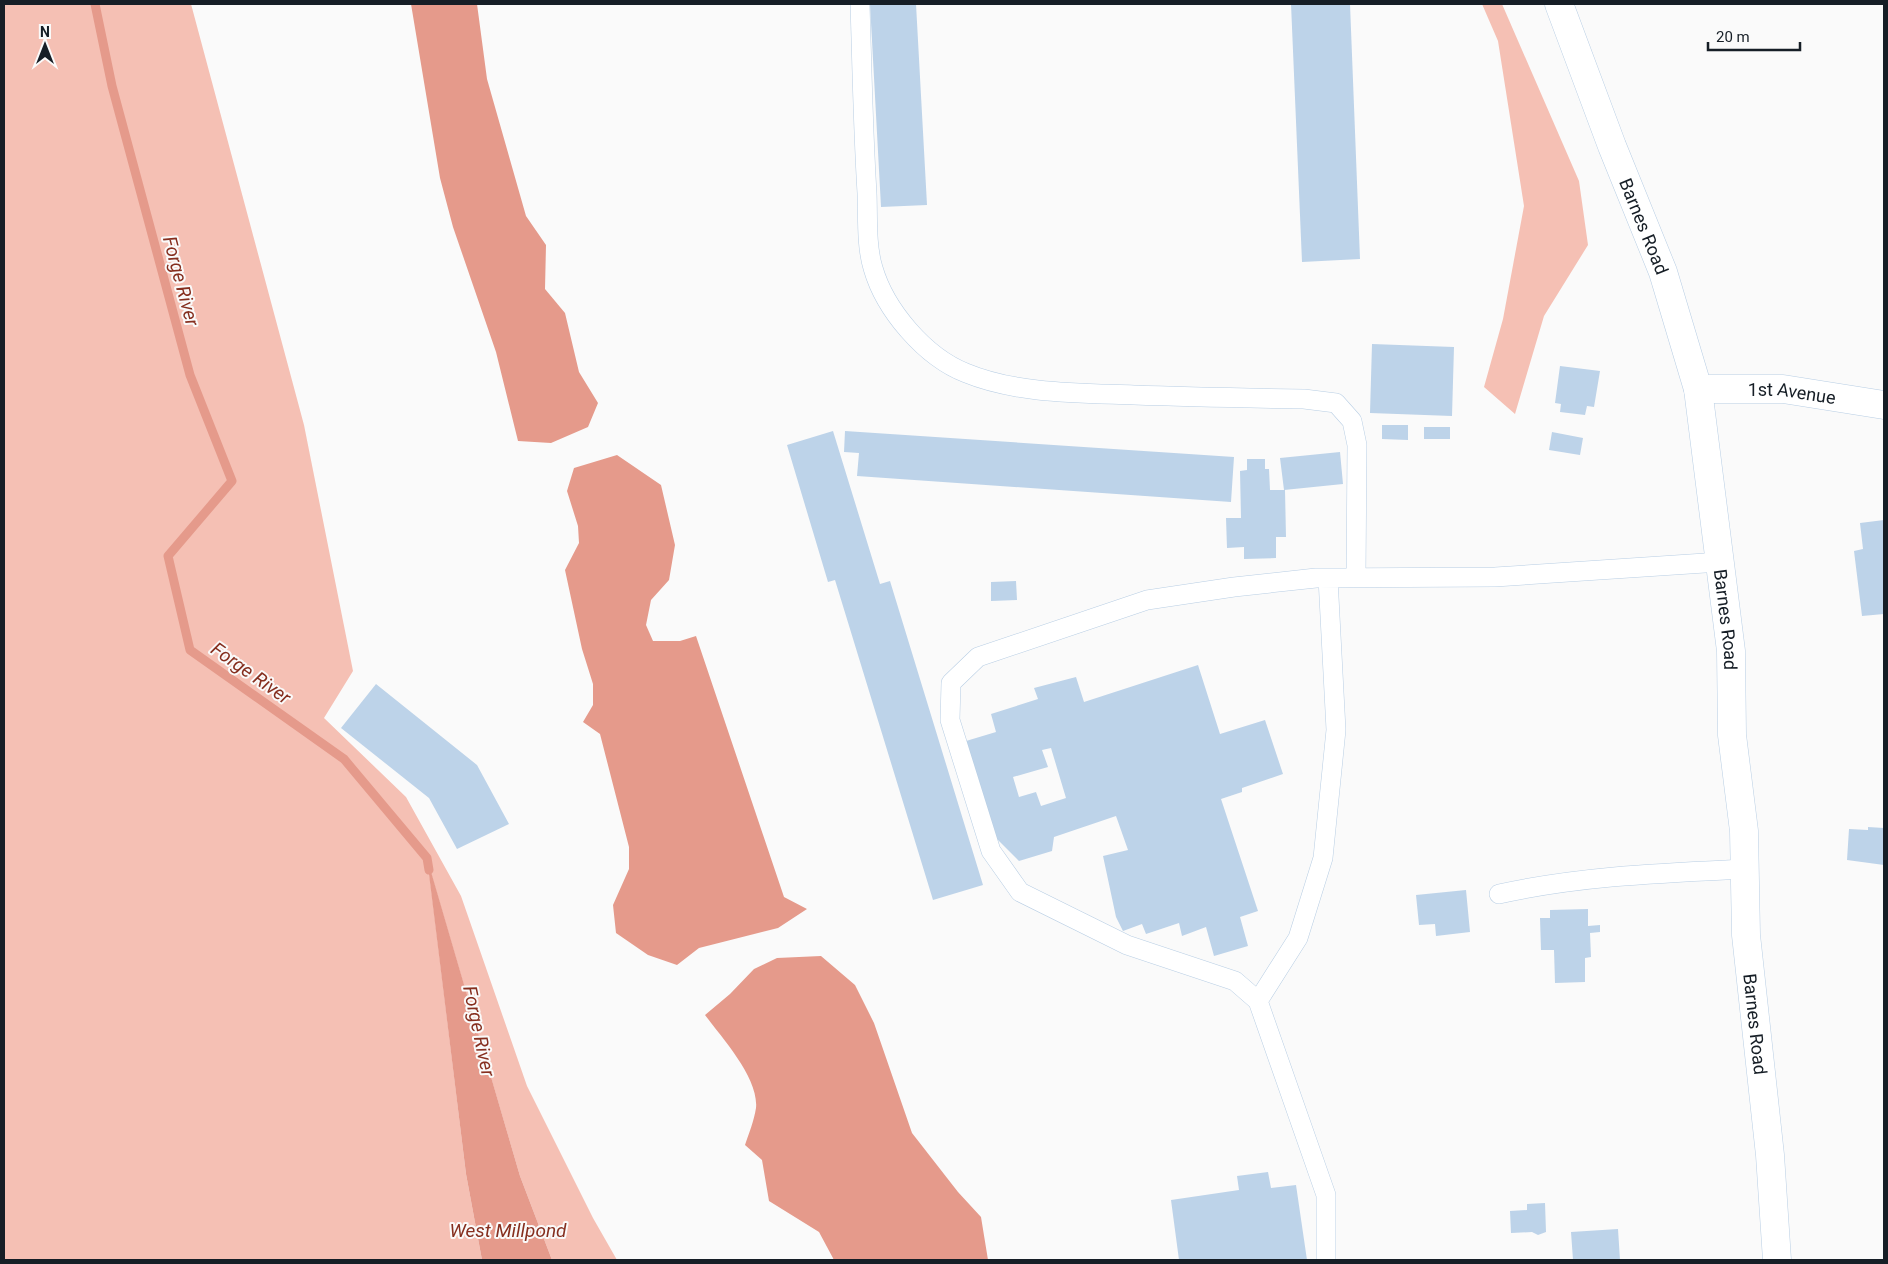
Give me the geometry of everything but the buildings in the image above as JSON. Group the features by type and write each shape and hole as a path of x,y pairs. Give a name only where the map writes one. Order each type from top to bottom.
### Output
{"street":[{"name":"Barnes Road","path":"1559,4 1612,146 1663,272 1698,389 1731,651 1732,735 1744,831 1746,935 1770,1155 1778,1260"},
{"name":"1st Avenue","path":"1698,389 1783,389 1884,405"}],"lane":[{"path":"860,4 866,178 873,268 884,297 910,330 938,358 965,373 996,383 1041,390 1096,394 1304,399 1336,403 1352,421 1357,445 1356,578"},
{"path":"1326,1260 1326,1195 1258,1001 1235,981 1127,945 1020,892 991,851 950,720 951,683 978,657 1147,600 1234,587 1328,578 1495,578 1720,562"},
{"path":"1258,1001 1298,938 1323,858 1336,730 1328,578"},
{"path":"1499,894 1544,884 1629,875 1745,869"}],"shaded area":[{"path":"4,4 191,4 304,425 353,671 324,718 406,797 461,896 527,1086 593,1218 617,1260 552,1260 520,1176 428,863 466,1174 482,1260 4,1260"},
{"path":"1482,4 1502,4 1579,181 1588,245 1544,316 1515,414 1484,387 1503,319 1524,206 1498,41"}],"water":[{"path":"411,4 477,4 487,79 526,216 546,245 545,289 565,313 579,372 598,403 588,427 551,443 518,441 496,352 453,227 440,178"},
{"path":"617,455 661,485 675,545 669,580 651,600 646,625 653,641 680,641 696,636 784,897 807,909 778,928 699,948 677,965 648,955 616,933 613,905 629,869 629,847 600,734 583,722 593,705 593,684 582,649 565,570 579,543 578,526 567,491 574,468"},
{"name":"West Millpond","path":"427,858 520,1176 552,1260 482,1260 466,1174"},
{"path":"821,956 855,985 874,1023 912,1133 958,1192 981,1217 988,1260 834,1260 819,1232 769,1201 762,1160 745,1145 756,1108 752,1084 738,1059 705,1015 730,994 754,969 777,958"}],"waterway":[{"name":"Forge River","path":"95,4 112,86 190,375 232,481 168,556 190,650 344,759 427,858 429,870"}]}
